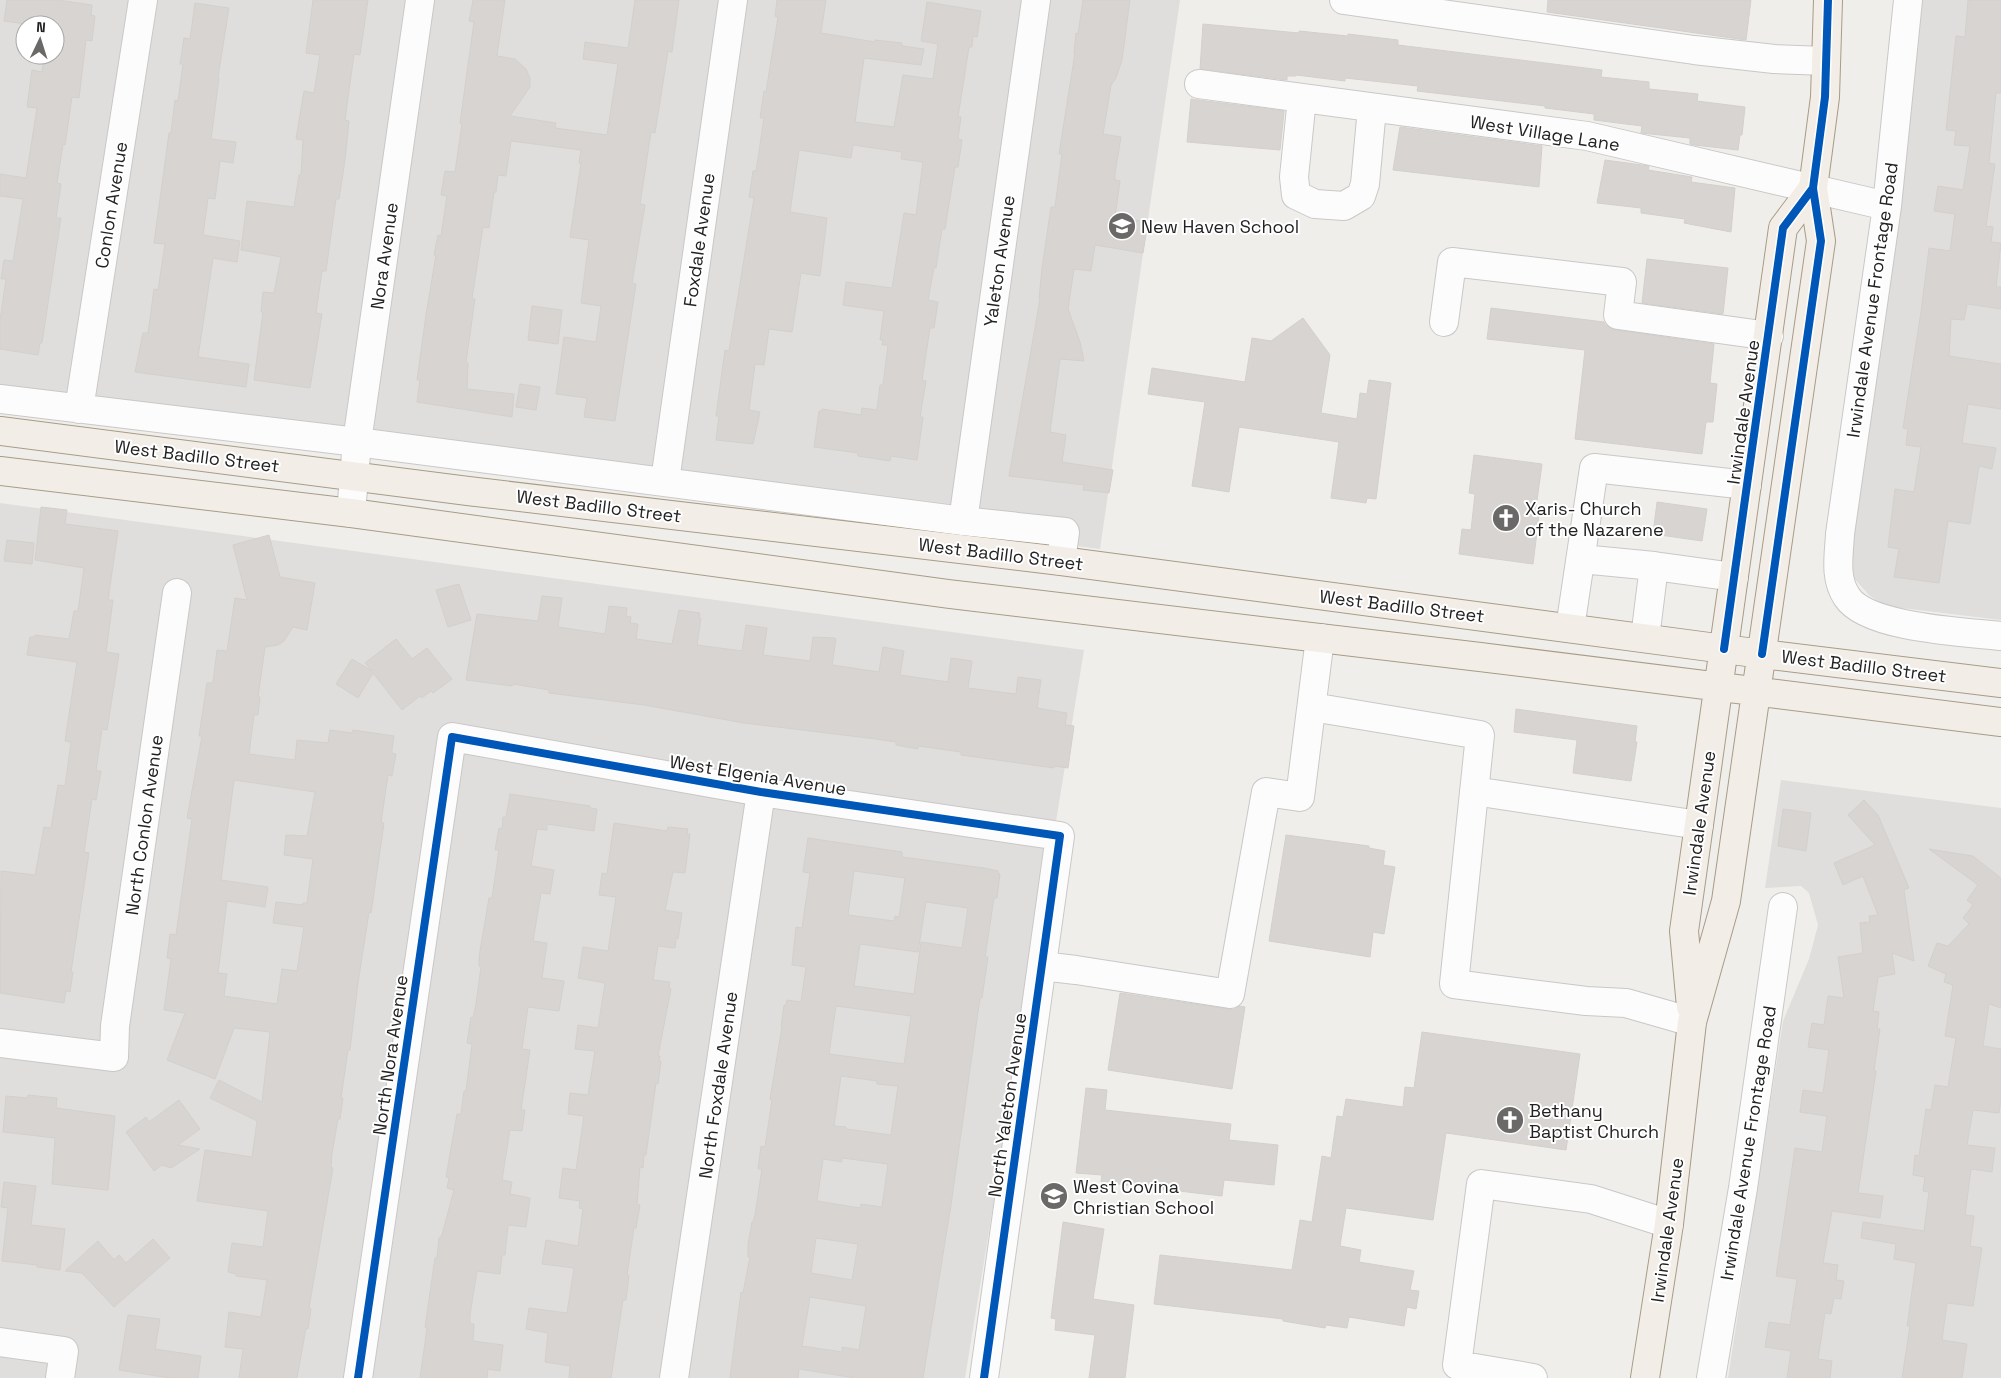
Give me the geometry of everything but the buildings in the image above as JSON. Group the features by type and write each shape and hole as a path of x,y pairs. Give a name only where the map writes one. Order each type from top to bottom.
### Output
{"main road":[{"name":"Irwindale Avenue","path":"1645,1378 1669,1224 1692,1022 1726,901 1821,241 1813,188 1825,97 1828,0"},
{"name":"Irwindale Avenue","path":"1692,1022 1684,931 1783,228 1813,188"},
{"name":"West Badillo Street","path":"0,431 354,476 1061,561 1762,654 2001,683"},
{"path":"0,471 351,513 949,594 2001,722"}],"street":[{"name":"Conlon Avenue","path":"79,409 143,0"},
{"name":"Nora Avenue","path":"351,513 357,442 420,0"},
{"name":"Foxdale Avenue","path":"665,481 732,0"},
{"name":"Yaleton Avenue","path":"963,521 1036,0"},
{"path":"1344,0 1694,50 1774,59 1826,61"},
{"name":"Irwindale Avenue Frontage Road","path":"1908,0 1887,206 1840,534 1837,572 1847,598 1865,613 1900,624 2001,636"},
{"name":"West Village Lane","path":"1199,84 1587,136 1699,164 1887,206"},
{"path":"1302,98 1294,176 1296,195 1315,204 1344,206 1361,196 1366,184 1372,108"},
{"path":"1444,322 1452,262 1622,282 1618,315 1769,336"},
{"path":"0,399 665,481 963,521 1066,532 1061,561"},
{"path":"1570,628 1594,468 1748,485"},
{"path":"1580,559 1654,566 1734,577"},
{"path":"1645,638 1654,566"},
{"name":"North Conlon Avenue","path":"0,1042 114,1057 116,1026 177,593"},
{"path":"1042,966 1230,994 1266,792 1300,797 1320,638"},
{"path":"1312,707 1480,735 1454,984 1586,1001 1626,1003 1692,1022"},
{"name":"West Elgenia Avenue","path":"452,737 761,792 1060,836"},
{"name":"North Nora Avenue","path":"358,1378 452,737"},
{"path":"1474,791 1699,825"},
{"name":"North Foxdale Avenue","path":"674,1378 761,792"},
{"name":"North Yaleton Avenue","path":"984,1378 1060,836"},
{"name":"Irwindale Avenue Frontage Road","path":"1711,1378 1743,1188 1784,907"},
{"path":"1533,1378 1457,1365 1481,1184 1590,1199 1669,1224"},
{"path":"0,1342 64,1351 60,1378"}],"shaded area":[{"path":"0,0 1180,0 1100,549 0,404"},
{"path":"1920,0 2001,0 2001,620 1885,606 1869,595 1852,576 1849,552"},
{"path":"0,503 1084,650 965,1378 0,1378"},
{"path":"1781,780 2001,808 2001,1378 1728,1378 1783,1021 1809,959 1818,925 1809,893 1801,886 1765,888"}],"cycle path":[{"path":"1762,654 1821,241 1813,188 1825,97 1828,0"},
{"path":"1724,649 1783,228 1813,188"},
{"path":"358,1378 452,737 761,792 1060,836 984,1378"}],"place":[{"name":"New Haven School","path":"1122,226"},
{"name":"Xaris- Church of the Nazarene","path":"1506,518"},
{"name":"Bethany Baptist Church","path":"1510,1120"},
{"name":"West Covina Christian School","path":"1054,1196"}]}
